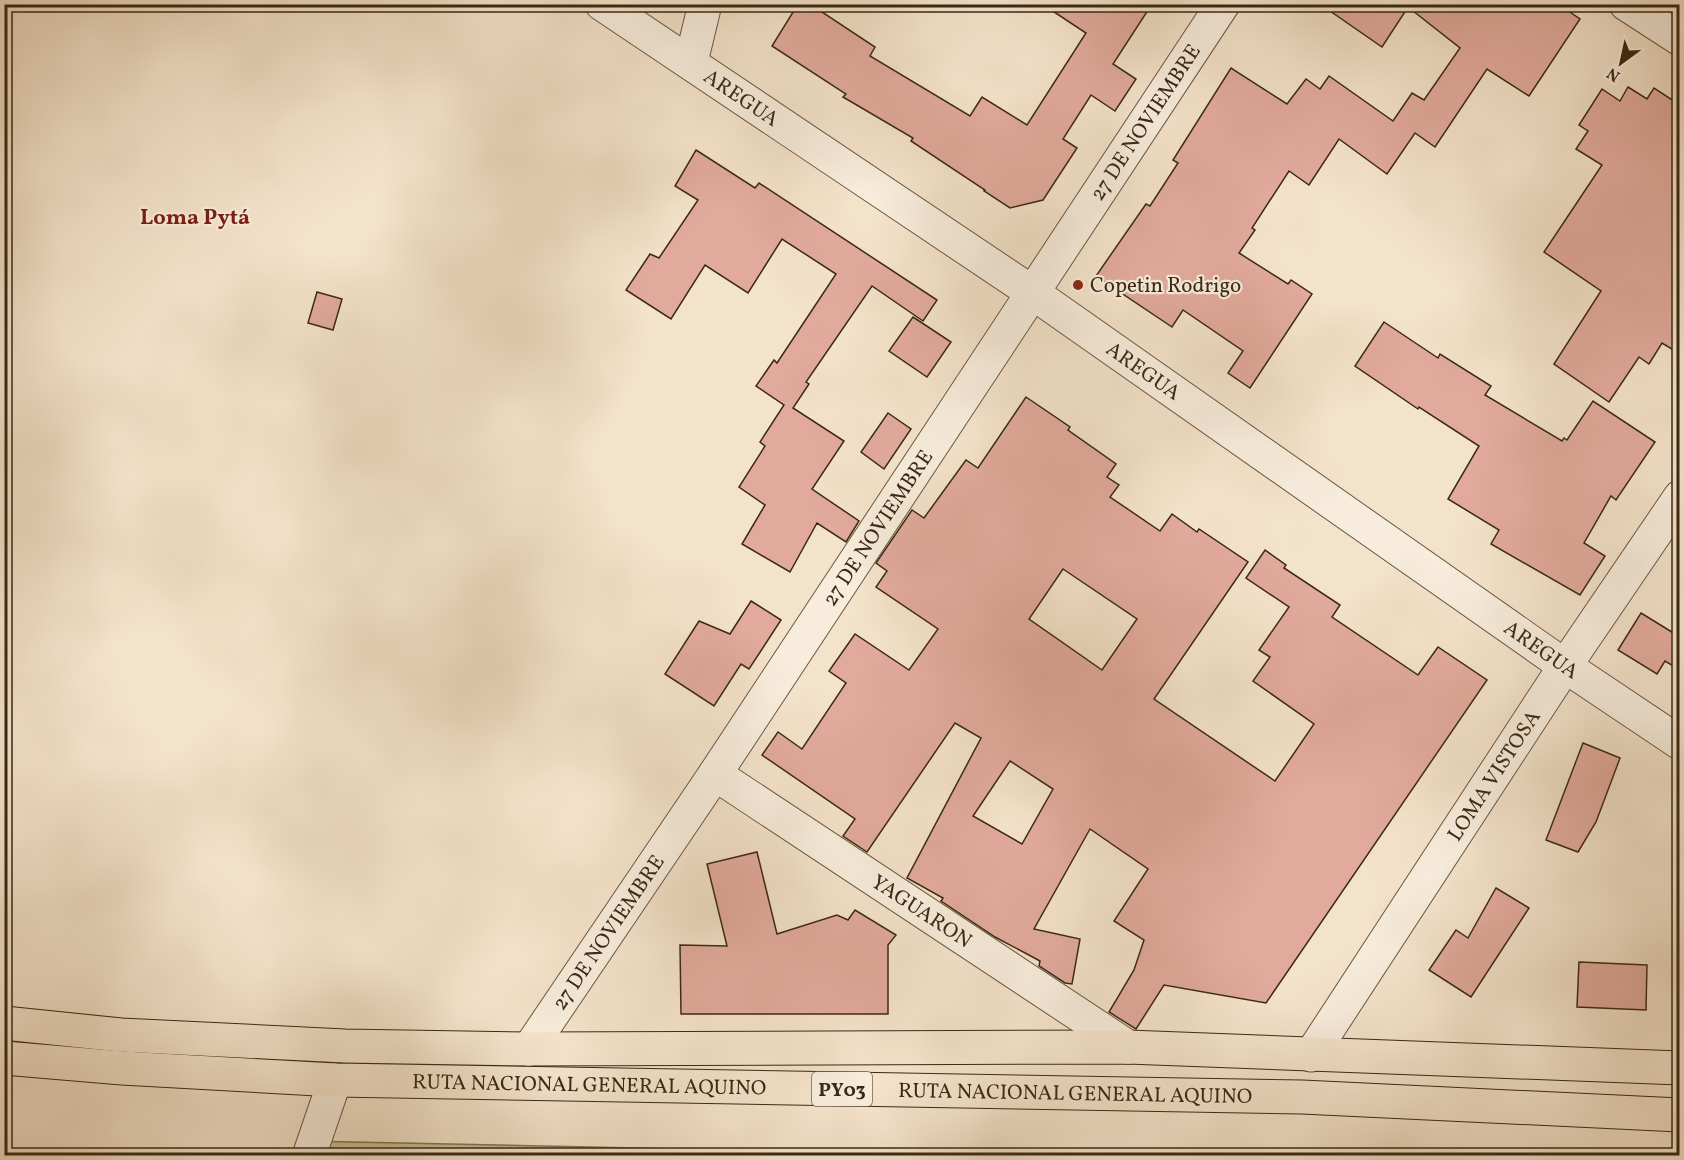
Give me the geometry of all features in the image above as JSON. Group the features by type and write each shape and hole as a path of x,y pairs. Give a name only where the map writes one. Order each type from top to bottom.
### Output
{"highway":[{"name":"RUTA NACIONAL GENERAL AQUINO","path":"4,1023 122,1035 345,1046 530,1049 1128,1047 1680,1068"},
{"name":"RUTA NACIONAL GENERAL AQUINO","path":"4,1058 122,1068 335,1080 1302,1097 1680,1114"}],"street":[{"name":"AREGUA","path":"602,4 1033,293 1565,666 1680,743"},
{"path":"691,62 705,4"},
{"name":"27 DE NOVIEMBRE","path":"530,1049 715,774 1223,4"},
{"path":"1626,4 1680,39"},
{"name":"LOMA VISTOSA","path":"1311,1054 1565,666 1680,497"},
{"name":"YAGUARON","path":"715,774 1128,1047"},
{"path":"309,1155 335,1080"}],"shaded area":[{"path":"303,1141 971,1155 299,1156"}],"building":[{"path":"798,4 810,4 875,47 870,56 970,116 982,97 1027,125 1086,33 1042,4 1152,4 1113,64 1136,79 1115,111 1091,95 1063,139 1077,148 1043,200 1010,208 911,141 913,138 843,97 846,94 772,46"},
{"path":"1320,4 1558,4 1580,19 1529,96 1487,69 1435,147 1415,133 1387,174 1339,139 1309,185 1289,171 1252,228 1255,230 1239,253 1288,284 1291,280 1312,294 1250,388 1228,373 1243,351 1183,310 1172,327 1096,276 1146,204 1150,206 1178,163 1173,160 1231,68 1287,104 1306,79 1320,89 1329,76 1393,121 1412,93 1424,100 1460,48 1408,7 1382,47"},
{"path":"1628,87 1647,99 1654,88 1680,105 1680,354 1662,343 1649,364 1639,357 1609,402 1554,364 1601,291 1544,252 1602,165 1576,149 1588,131 1579,125 1602,89 1620,101"},
{"path":"696,150 755,188 759,183 937,300 923,321 872,286 806,382 809,384 793,408 844,441 812,489 859,521 846,542 817,523 790,572 742,544 765,505 739,487 765,446 760,442 784,405 756,386 774,360 777,363 836,274 782,239 748,293 705,265 671,319 626,290 650,254 659,258 698,200 675,186"},
{"path":"317,292 342,299 333,330 308,323"},
{"path":"913,317 951,342 927,377 889,351"},
{"path":"1384,322 1438,358 1440,354 1491,386 1485,395 1562,441 1564,438 1567,440 1593,401 1655,442 1616,500 1611,496 1584,543 1605,556 1580,595 1491,544 1499,530 1448,499 1479,446 1419,407 1418,409 1355,366"},
{"path":"1026,397 1070,427 1068,430 1116,464 1107,477 1119,485 1110,497 1160,531 1172,514 1197,532 1199,529 1248,562 1154,699 1275,781 1314,724 1253,681 1270,657 1259,650 1289,607 1246,578 1265,550 1286,565 1284,568 1340,605 1332,617 1418,675 1438,647 1487,680 1266,1003 1164,985 1136,1029 1109,1012 1134,970 1144,940 1114,921 1148,869 1090,829 1034,929 1080,939 1072,984 1065,983 1039,966 1040,961 995,937 941,901 943,898 907,878 981,738 955,723 867,852 843,836 855,819 762,755 778,732 802,749 846,683 829,671 855,634 909,670 938,629 876,587 887,571 876,563 912,510 924,518 966,460 978,468","holes":["1063,569 1137,619 1102,670 1029,619","1010,761 1053,789 1022,844 973,816"]},
{"path":"888,413 911,429 884,469 861,452"},
{"path":"751,601 781,620 749,669 741,664 714,706 665,674 699,621 730,634"},
{"path":"1641,613 1680,637 1680,670 1665,661 1657,674 1618,650"},
{"path":"1583,743 1620,758 1596,822 1578,852 1546,840"},
{"path":"757,852 777,934 837,915 848,920 855,910 896,935 888,945 888,1014 681,1014 680,945 727,946 707,864"},
{"path":"1496,888 1529,908 1471,997 1429,970 1456,930 1468,938"},
{"path":"1579,962 1647,965 1646,1010 1577,1007"}],"place":[{"name":"Copetin Rodrigo","path":"1078,285"}],"district":[{"name":"Loma Pytá","path":"195,216"}]}
